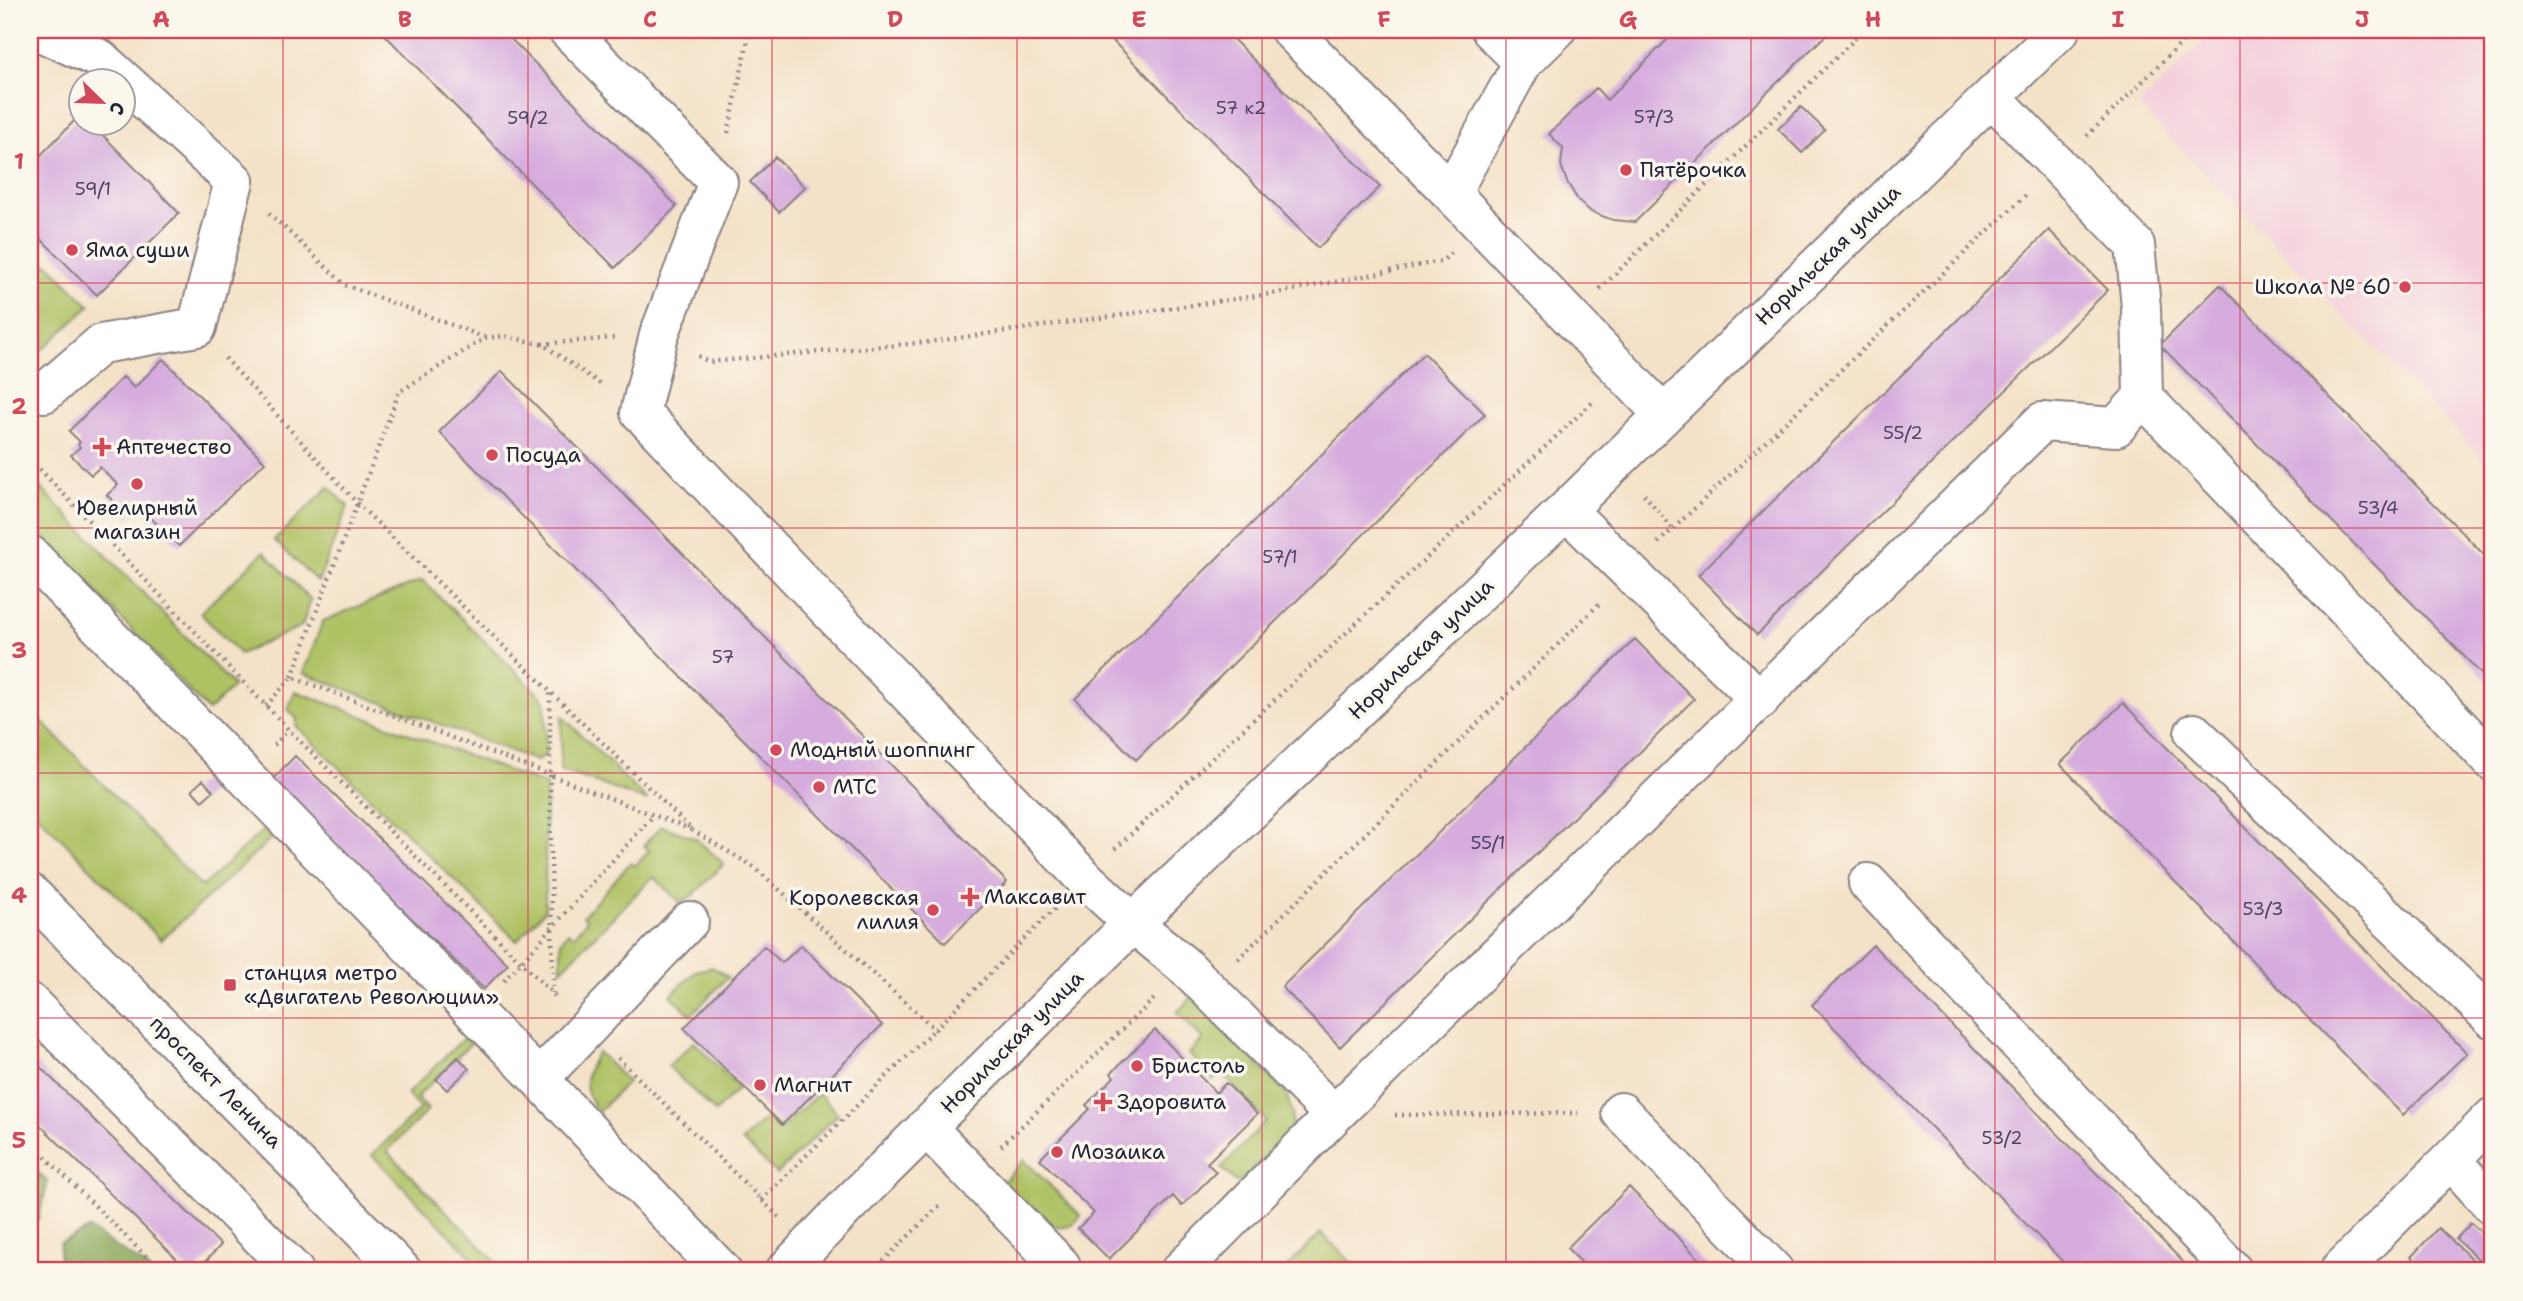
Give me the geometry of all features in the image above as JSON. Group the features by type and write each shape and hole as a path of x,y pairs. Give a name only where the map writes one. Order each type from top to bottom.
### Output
{"street":[{"path":"36,30 100,59 234,181 197,327 101,344 44,393"},
{"path":"568,30 718,182 659,335 640,411 1084,878 1187,968 1334,1115"},
{"path":"1290,30 1451,192 1663,414"},
{"path":"1491,30 1523,62"},
{"path":"1451,192 1523,62 1556,30"},
{"name":"Норильская улица","path":"796,1258 1133,923 1566,510 2060,30"},
{"path":"1992,97 2135,245 2141,307 2143,397 2493,762"},
{"path":"1180,1271 1334,1115 1760,701 2042,422 2116,427 2143,397"},
{"path":"1566,510 1760,701"},
{"path":"30,555 722,1271"},
{"path":"2194,733 2493,1019"},
{"path":"1868,883 2233,1271"},
{"name":"проспект Ленина","path":"30,893 402,1271"},
{"path":"539,1079 689,921"},
{"path":"30,1003 294,1271"},
{"path":"1621,1112 1774,1271"},
{"path":"2341,1270 2493,1117"},
{"path":"926,1127 1062,1266"},
{"path":"2451,1160 2493,1206"}],"path":[{"path":"718,182 750,30"},
{"path":"1570,318 1864,30"},
{"path":"873,1271 1187,968 1223,974 1672,528 2058,164 2195,30"},
{"path":"234,181 345,285 485,338"},
{"path":"266,705 292,677 398,392 485,338 504,336 542,344 659,335 709,362 942,340 1277,293 1442,261 1480,224"},
{"path":"197,327 357,503 691,830"},
{"path":"542,344 640,411"},
{"path":"761,1200 1084,878 1622,373"},
{"path":"30,459 289,730 761,1200 796,1258"},
{"path":"292,677 691,830 754,867 935,1029"},
{"path":"550,692 553,994"},
{"path":"268,752 289,730"},
{"path":"521,962 653,816"},
{"path":"1334,1115 1621,1112"},
{"path":"30,1142 161,1271"},
{"path":"207,1259 220,1271"}],"shaded area":[{"name":"Школа № 60","path":"2216,30 2493,30 2493,469 2138,105"}],"green space":[{"path":"47,263 90,306 30,361 30,280"},
{"path":"30,477 234,686 208,711 30,522"},
{"path":"329,487 348,506 318,582 274,540"},
{"path":"264,552 311,600 302,626 240,654 200,613"},
{"path":"422,580 545,700 546,754 537,761 303,673 323,621"},
{"path":"295,691 546,785 545,910 517,941 296,726 297,719 288,709"},
{"path":"30,709 202,887 263,830 272,838 161,940 30,807"},
{"path":"562,716 648,801 560,770"},
{"path":"661,826 695,838 724,864 692,896 680,902 653,877 561,970 561,941 568,932 574,936 587,920 583,916 630,863 635,866 649,851 644,845"},
{"path":"712,967 728,977 691,1015 671,995 696,971"},
{"path":"1192,997 1286,1093 1291,1108 1290,1132 1238,1183 1221,1168 1266,1121 1223,1074 1213,1080 1189,1054 1203,1039 1177,1012"},
{"path":"465,1037 471,1043 417,1097 428,1110 387,1151 505,1271 485,1271 372,1155 420,1109 407,1094"},
{"path":"694,1042 739,1088 715,1112 668,1066"},
{"path":"598,1052 628,1082 598,1112 589,1096 586,1082 589,1067"},
{"path":"819,1093 838,1114 777,1174 742,1141 767,1117 781,1129"},
{"path":"1024,1160 1081,1216 1070,1225 1060,1228 1049,1225 1028,1211 1002,1183"},
{"path":"30,1166 48,1182 38,1220 30,1222"},
{"path":"89,1229 149,1271 58,1271 60,1243"},
{"path":"1321,1233 1360,1271 1283,1271"}],"building":[{"path":"380,30 502,30 677,206 615,268"},
{"path":"1102,30 1224,30 1380,187 1318,248"},
{"path":"1677,30 1831,30 1635,222 1613,220 1591,212 1578,200 1567,182 1561,165 1563,148 1549,134 1596,88 1607,100"},
{"path":"1801,107 1825,130 1802,153 1778,129"},
{"path":"66,129 66,136 104,136 179,213 97,295 30,228 30,166"},
{"path":"775,157 805,187 779,212 750,182"},
{"path":"2049,230 2108,290 1757,635 1698,575"},
{"path":"2220,285 2493,564 2493,686 2160,345"},
{"path":"1424,353 1485,414 1136,760 1075,699"},
{"path":"163,359 265,462 179,546 140,507 129,518 107,495 118,485 100,467 91,475 71,455 80,447 80,442 69,431 123,377 134,388"},
{"path":"502,371 1007,882 945,943 439,432"},
{"path":"1635,639 1694,699 1340,1047 1282,987"},
{"path":"2123,703 2467,1053 2403,1115 2060,764"},
{"path":"295,756 508,964 484,989 271,781"},
{"path":"203,780 213,791 202,801 192,790"},
{"path":"801,945 882,1025 782,1125 684,1028 764,946 782,963"},
{"path":"1873,945 2192,1271 2072,1271 1812,1005"},
{"path":"1155,1030 1216,1093 1226,1083 1257,1114 1207,1163 1216,1172 1182,1206 1173,1196 1109,1259 1078,1228 1094,1213 1040,1159 1090,1109 1086,1105 1114,1077 1111,1073"},
{"path":"30,1057 221,1245 196,1271 189,1271 30,1115"},
{"path":"458,1057 469,1069 447,1090 436,1079"},
{"path":"1629,1187 1711,1271 1590,1271 1567,1248"},
{"path":"2471,1223 2493,1243 2493,1256 2485,1265 2456,1239"},
{"path":"2438,1228 2485,1271 2426,1271 2411,1257"}],"place":[{"name":"Пятёрочка","path":"1626,170"},
{"name":"Яма суши","path":"72,250"},
{"name":"Школа № 60","path":"2405,287"},
{"name":"Аптечество","path":"102,447"},
{"name":"Посуда","path":"492,455"},
{"name":"Ювелирный магазин","path":"137,484"},
{"name":"Модный шоппинг","path":"776,750"},
{"name":"МТС","path":"819,787"},
{"name":"Максавит","path":"970,897"},
{"name":"Королевская лилия","path":"933,910"},
{"name":"станция метро «Двигатель Революции»","path":"230,985"},
{"name":"Бристоль","path":"1137,1066"},
{"name":"Магнит","path":"760,1085"},
{"name":"Здоровита","path":"1103,1102"},
{"name":"Мозаика","path":"1057,1152"}]}
